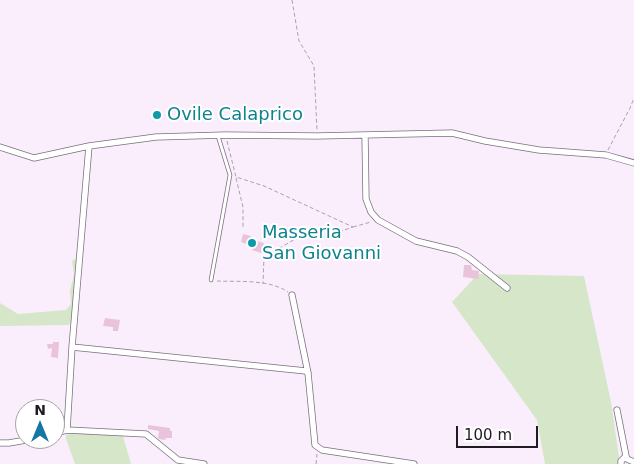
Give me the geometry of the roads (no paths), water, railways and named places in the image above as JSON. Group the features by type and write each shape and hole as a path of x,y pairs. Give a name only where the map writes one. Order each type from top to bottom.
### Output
{"street":[{"path":"0,147 34,158 89,146 156,137 452,133 485,141 539,150 606,155 634,163"},
{"path":"365,135 366,199 370,212 378,220 416,242 457,251 468,257 507,288"},
{"path":"89,146 67,430 146,434 178,460 204,464"},
{"path":"292,295 308,373 315,445 317,448 414,464"},
{"path":"72,347 306,371 308,373"},
{"path":"617,410 626,456 634,462"},
{"path":"0,443 15,442"},
{"path":"621,464 621,461 626,456"}],"lane":[{"path":"211,280 230,174 218,136"}],"place":[{"name":"Ovile Calaprico","path":"157,115"},
{"name":"Masseria San Giovanni","path":"252,243"}]}
